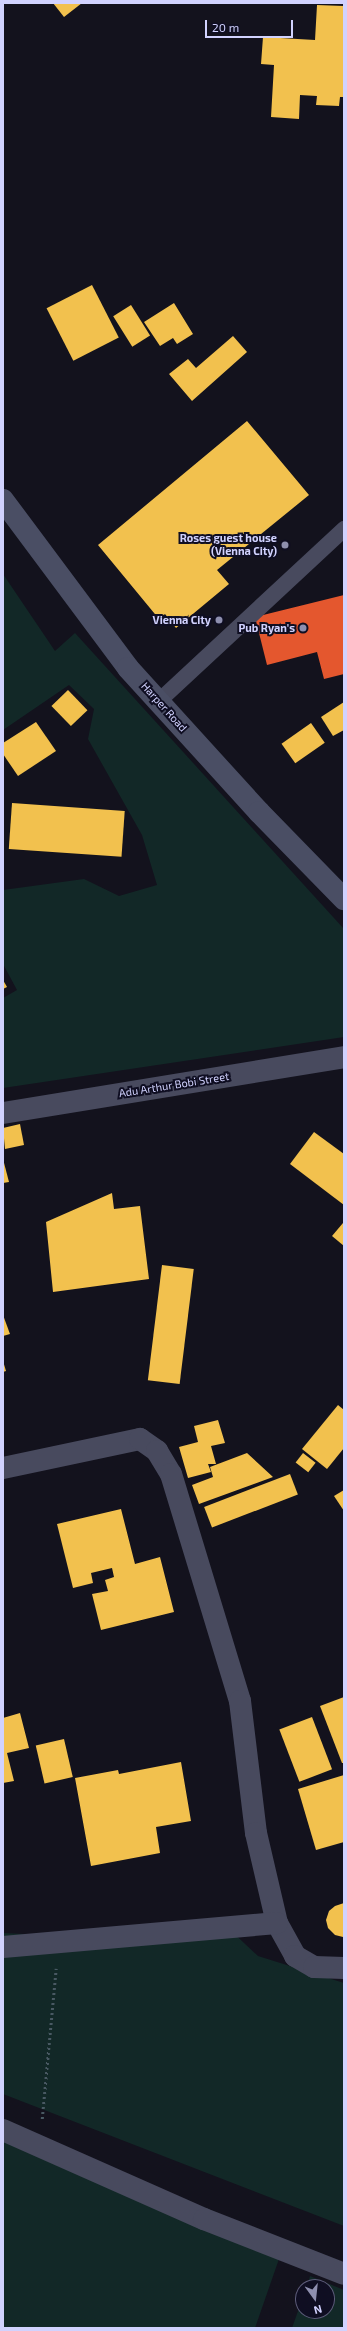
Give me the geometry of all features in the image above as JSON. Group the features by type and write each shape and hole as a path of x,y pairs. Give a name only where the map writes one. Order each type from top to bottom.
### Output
{"main road":[{"name":"Harper Road","path":"3,500 128,668 259,812 344,899"}],"street":[{"name":"Adu Arthur Bobi Street","path":"3,1113 344,1057"},
{"path":"3,1468 140,1439 157,1451 171,1474 240,1701 256,1833 277,1923 295,1956 314,1967 344,1968"},
{"path":"3,1947 277,1923"},
{"path":"3,2130 204,2219 344,2274"}],"lane":[{"path":"159,701 344,530"}],"path":[{"path":"39,2146 58,1942"}],"green space":[{"path":"3,574 55,651 75,633 344,929 344,1037 3,1088 3,998 17,990 3,964 3,890 84,879 119,896 157,885 142,835 88,739 94,709 69,685 3,730"},
{"path":"226,1926 258,1956 344,1983 344,2226 3,2094 3,1933 65,1936"},
{"path":"3,2140 279,2259 255,2328 3,2328"},
{"path":"310,2276 317,2279 309,2279"},
{"path":"335,2286 344,2290 344,2328 292,2328 295,2319 335,2319"}],"building: Homes":[{"path":"53,3 82,3 64,17"},
{"path":"317,5 344,6 344,97 340,97 339,106 316,105 317,96 300,95 299,119 271,117 274,65 261,64 263,37 315,40"},
{"path":"92,285 119,338 73,361 47,308"},
{"path":"174,303 193,334 177,344 173,338 160,346 144,322"},
{"path":"131,305 150,336 132,347 113,316"},
{"path":"233,336 247,352 192,401 169,374 188,359 196,368"},
{"path":"247,421 309,495 217,570 229,584 176,628 165,614 159,619 98,545"},
{"path":"68,690 87,710 71,726 51,706"},
{"path":"344,702 344,730 333,736 321,717"},
{"path":"36,722 56,751 18,776 3,754 3,743"},
{"path":"311,723 325,743 295,763 282,744"},
{"path":"12,803 125,811 122,857 9,849"},
{"path":"3,980 7,987 3,989"},
{"path":"20,1124 24,1145 5,1149 3,1128"},
{"path":"314,1132 344,1154 344,1205 290,1164"},
{"path":"3,1159 9,1182 3,1183"},
{"path":"112,1193 114,1209 140,1206 149,1279 53,1292 46,1222"},
{"path":"343,1223 344,1224 344,1246 332,1236"},
{"path":"162,1265 194,1269 180,1384 148,1380"},
{"path":"3,1315 10,1334 3,1336"},
{"path":"3,1361 6,1371 3,1372"},
{"path":"338,1405 344,1410 344,1448 327,1469 302,1449"},
{"path":"218,1420 225,1443 211,1446 216,1464 208,1464 211,1472 188,1478 179,1447 198,1442 194,1426"},
{"path":"247,1453 273,1477 199,1504 192,1485 213,1477 210,1467"},
{"path":"303,1453 316,1463 308,1472 296,1462"},
{"path":"290,1474 298,1495 212,1528 204,1507"},
{"path":"344,1490 344,1511 334,1496"},
{"path":"121,1509 135,1564 160,1557 174,1612 101,1630 92,1594 108,1591 105,1580 114,1577 112,1568 91,1573 93,1583 73,1588 57,1524"},
{"path":"344,1697 344,1763 342,1763 320,1706"},
{"path":"20,1713 29,1748 7,1753 14,1781 3,1783 3,1718"},
{"path":"312,1717 332,1769 299,1782 279,1730"},
{"path":"64,1739 73,1777 45,1784 36,1746"},
{"path":"181,1762 191,1821 156,1827 160,1853 91,1866 75,1778 118,1770 119,1774"},
{"path":"344,1775 344,1842 316,1850 298,1789"},
{"path":"344,1903 343,1937 335,1935 328,1928 326,1920 329,1911 335,1906"}],"building: Shops":[{"path":"344,595 344,674 324,679 317,652 267,665 255,617"}],"place":[{"name":"Roses guest house (Vienna City)","path":"285,545"},
{"name":"Vienna City","path":"219,620"},
{"name":"Pub Ryan's","path":"303,628"}]}
